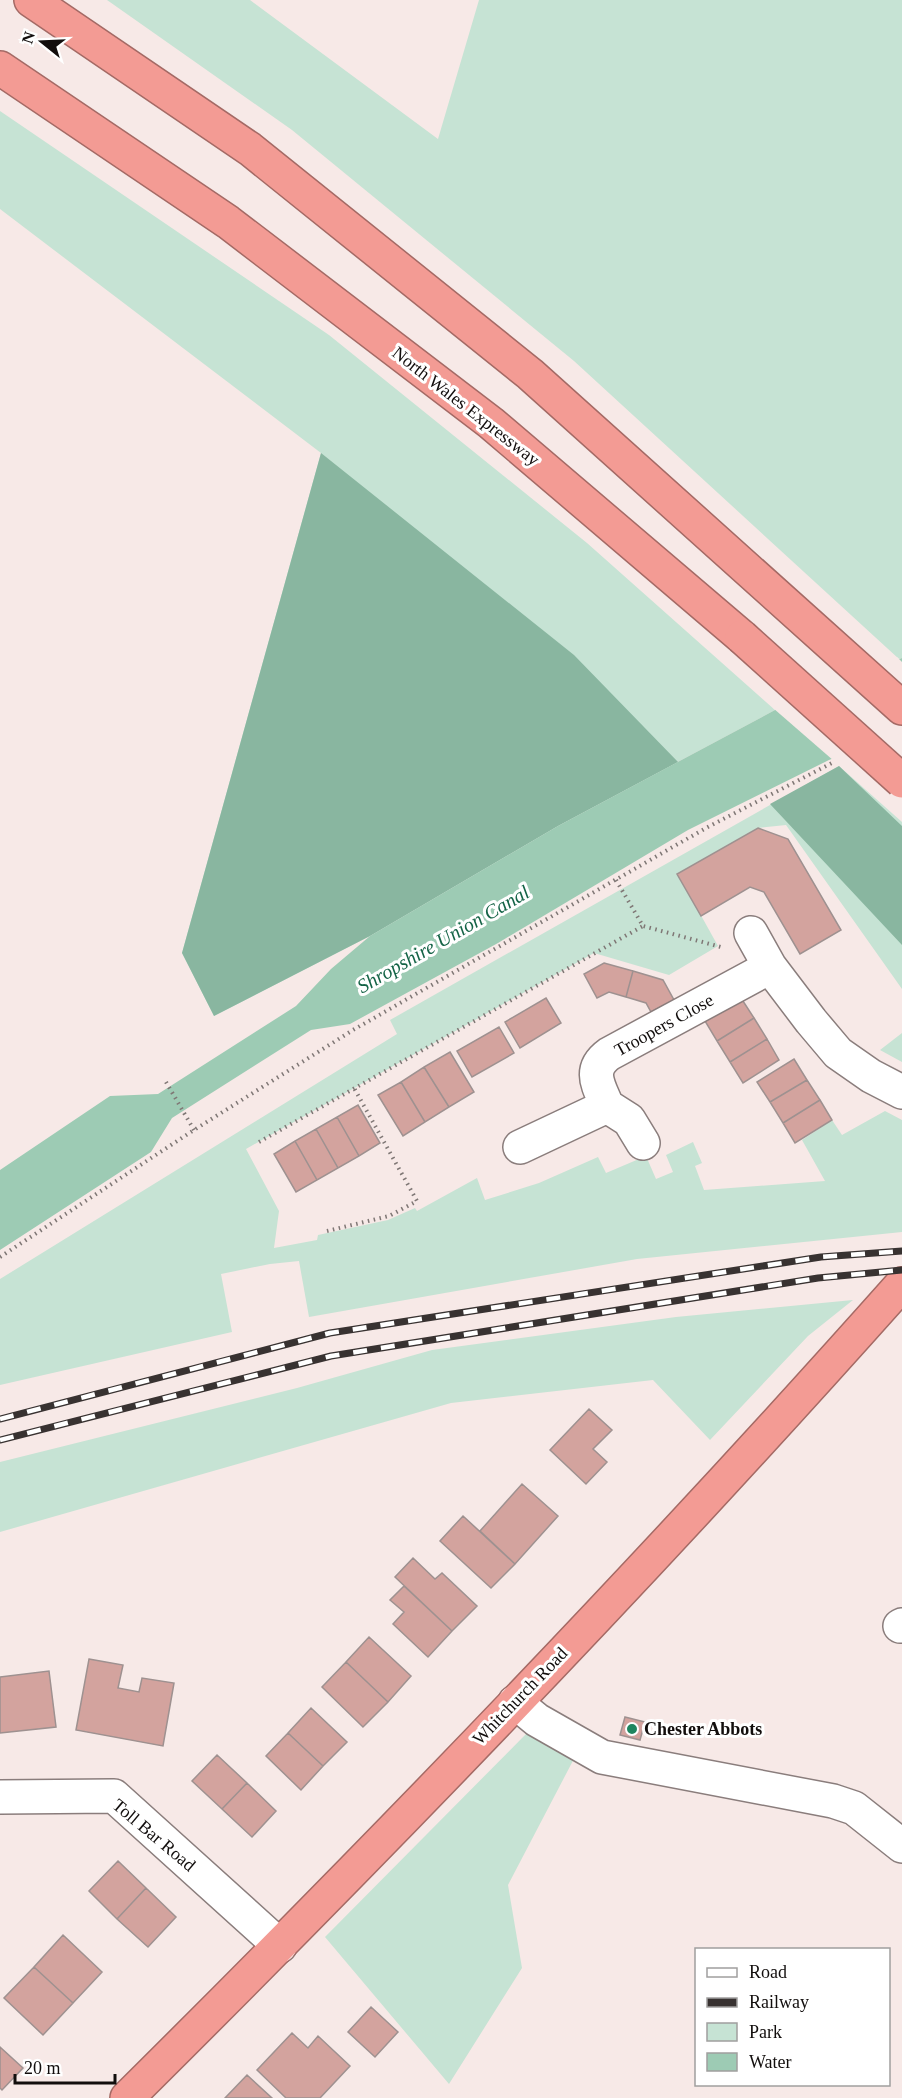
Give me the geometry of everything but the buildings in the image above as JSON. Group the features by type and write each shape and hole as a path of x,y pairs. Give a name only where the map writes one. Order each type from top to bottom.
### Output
{"highway":[{"path":"31,0 250,149 530,374 902,708"},
{"name":"North Wales Expressway","path":"0,68 228,222 491,423 742,637 902,781"},
{"name":"Whitchurch Road","path":"127,2098 280,1946 515,1702 758,1445 902,1284"}],"street":[{"path":"762,953 811,1021 838,1053 871,1076 902,1092"},
{"name":"Troopers Close","path":"607,1106 596,1076 601,1060 762,953"},
{"path":"520,1147 607,1106 629,1120 643,1143"},
{"path":"515,1702 537,1720 602,1757 833,1801 854,1808 902,1846"},
{"name":"Toll Bar Road","path":"0,1797 114,1797 280,1946"}],"path":[{"path":"0,1257 194,1130 353,1030 706,828 835,762"},
{"path":"616,880 643,926"},
{"path":"259,1142 643,926 762,953"},
{"path":"166,1082 194,1130"},
{"path":"327,1231 389,1216 417,1201 354,1088"}],"green space":[{"path":"107,0 250,0 438,139 479,0 902,0 902,658 899,659 574,361 292,130"},
{"path":"0,111 329,335 587,543 775,710 558,826 370,936 214,1016 182,953 321,453 0,209"},
{"path":"839,766 902,822 902,989 786,825 758,828 678,874 718,946 669,975 594,953 246,1149 279,1211 274,1248 317,1240 318,1235 388,1220 415,1208 417,1211 477,1178 485,1200 539,1183 598,1157 606,1173 646,1156 656,1179 673,1172 666,1155 693,1142 702,1163 695,1166 704,1190 825,1181 802,1140 832,1120 842,1135 885,1111 902,1120 902,1232 637,1259 309,1317 299,1261 270,1264 221,1274 232,1332 0,1385 0,1279 397,1034 390,1020"},
{"path":"902,1033 902,1062 880,1050"},
{"path":"853,1300 808,1336 710,1440 653,1380 451,1403 0,1532 0,1462 297,1388 432,1350 676,1317"},
{"path":"528,1732 577,1753 508,1885 522,1968 449,2084 325,1937"}],"shaded area":[{"path":"321,453 574,655 678,762 558,826 370,936 214,1016 182,953"},
{"path":"839,766 902,826 902,945 770,804"}],"water":[{"name":"Shropshire Union Canal","path":"902,658 902,730 829,760 688,830 498,943 350,1024 311,1030 172,1118 151,1152 0,1250 0,1170 110,1096 158,1094 296,1006 331,969 370,936 558,826 775,710"}],"pier":[{"path":"897,657 902,662 902,733 834,761 773,708"}],"railway":[{"path":"0,1419 330,1333 821,1257 902,1251"},
{"path":"0,1440 331,1356 818,1278 902,1270"}],"place":[{"name":"Chester Abbots","path":"632,1729"}]}
